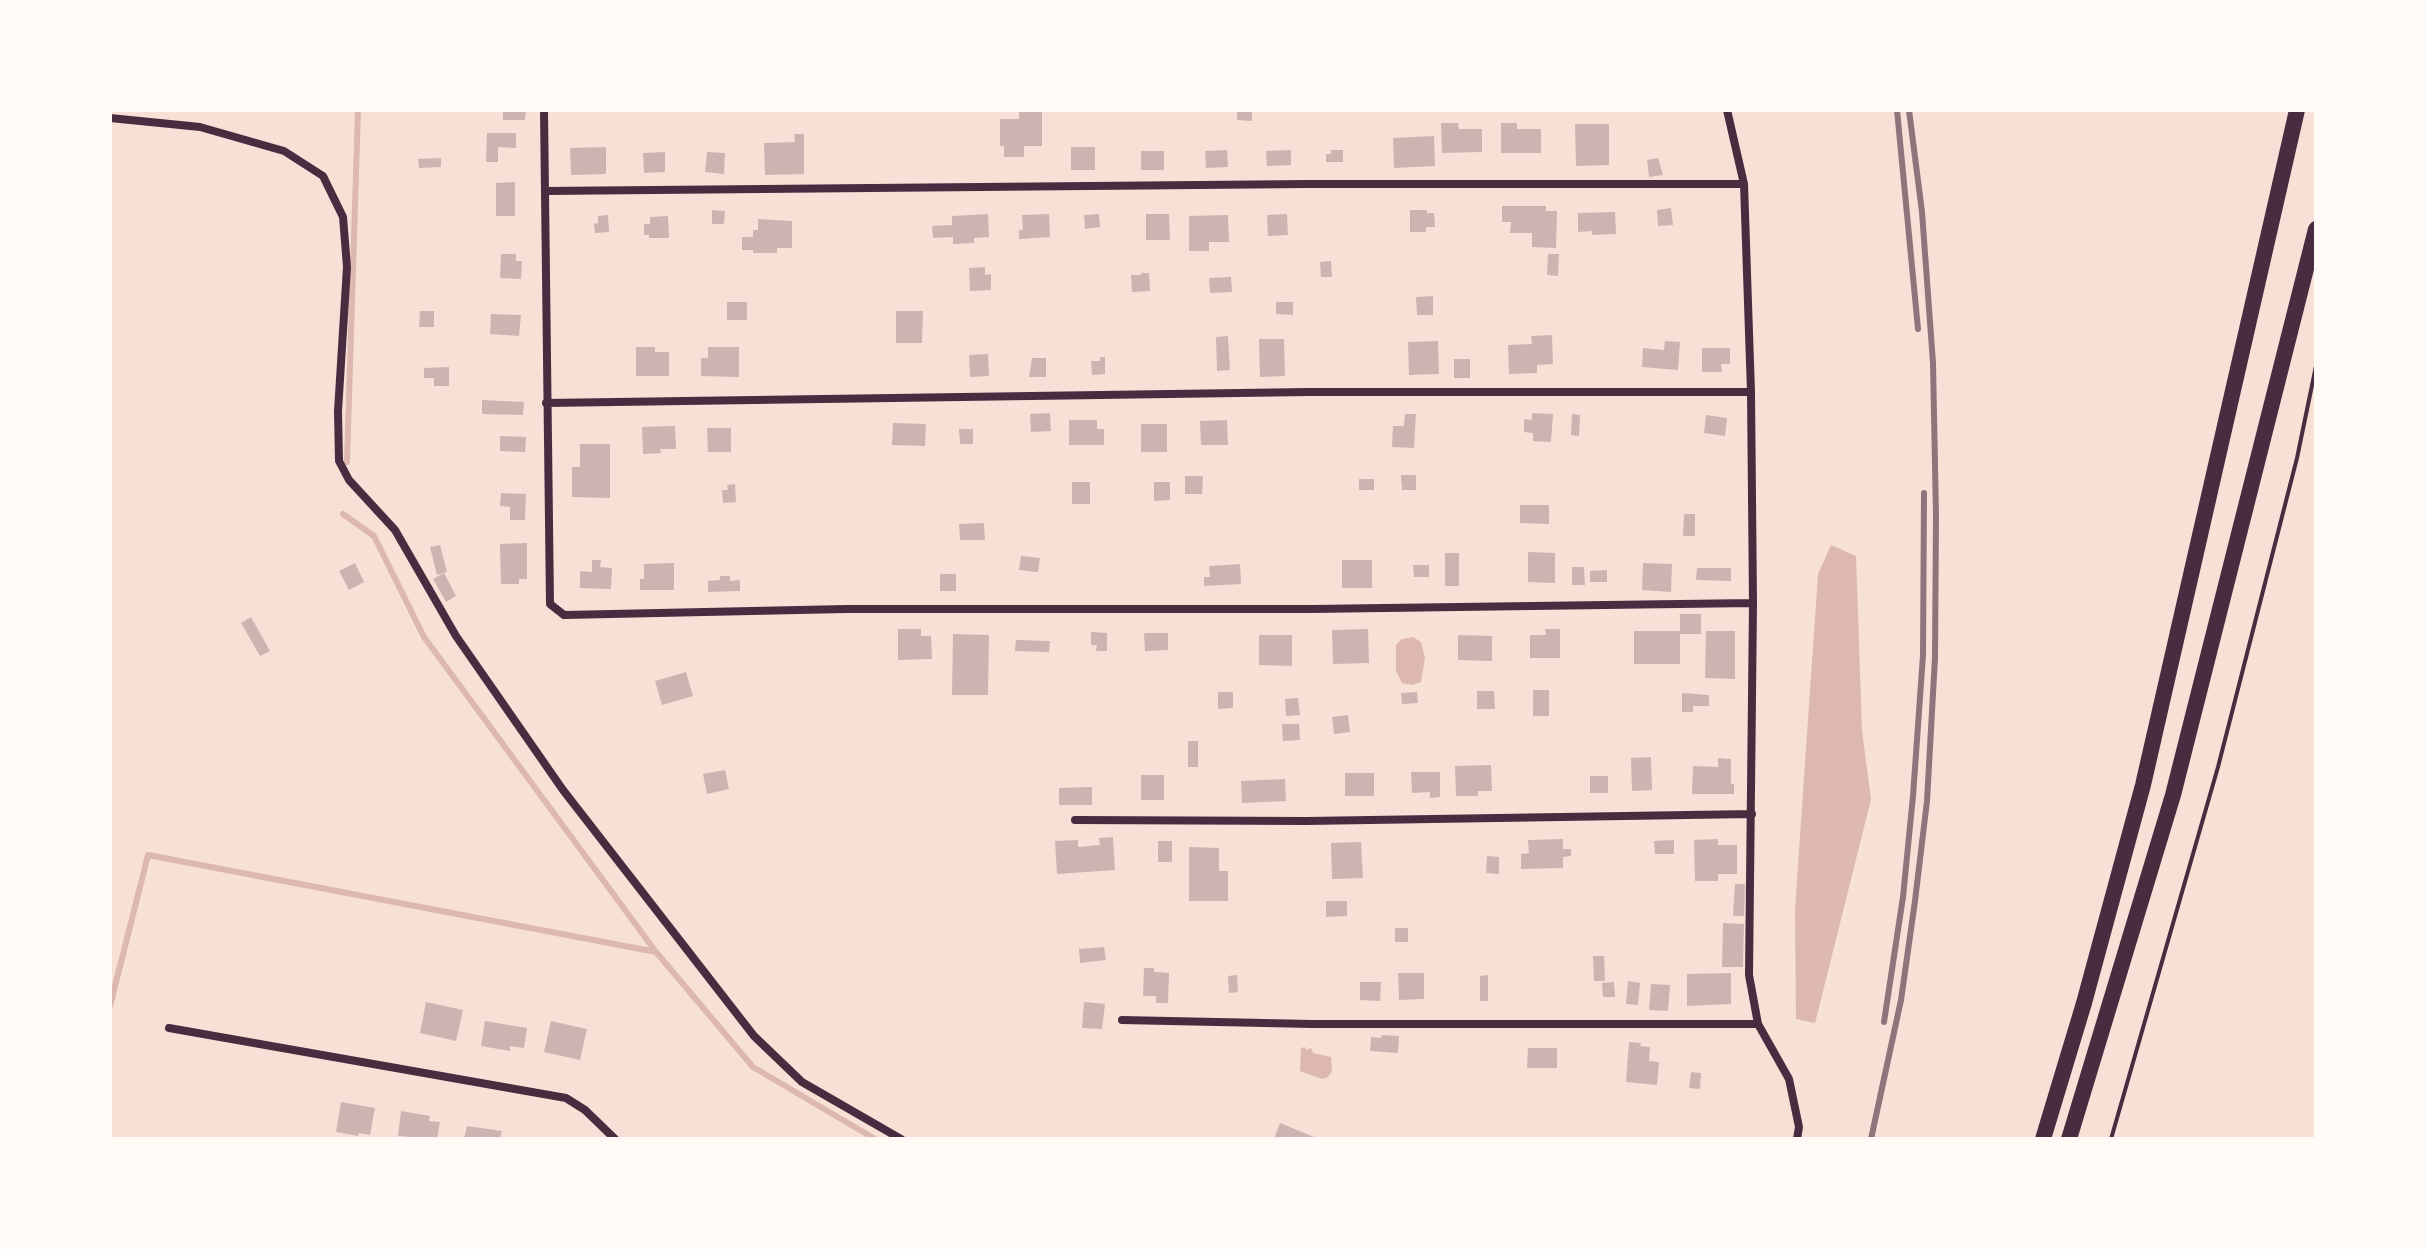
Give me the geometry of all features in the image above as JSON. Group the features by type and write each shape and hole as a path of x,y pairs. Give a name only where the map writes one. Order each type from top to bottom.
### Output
{"highway":[{"path":"2043,1139 2084,1003 2143,785 2297,110"},
{"path":"2069,1139 2173,795 2316,229"}],"street":[{"path":"544,110 550,604 564,615 846,609 1311,609 1753,603"},
{"path":"1727,110 1744,184 1751,392 1753,603 1749,975 1758,1024 1789,1079 1799,1127 1797,1139"},
{"path":"110,118 200,127 284,151 323,176 343,217 346,254 338,411 339,461 349,480 395,530 456,636 563,790 754,1036 802,1082 901,1139"},
{"path":"545,191 1307,184 1744,184"},
{"path":"546,403 1308,392 1751,392"},
{"path":"1075,820 1306,821 1752,814"},
{"path":"1122,1020 1312,1024 1758,1024"},
{"path":"169,1028 566,1098 585,1110 615,1139"}],"path":[{"path":"2111,1139 2218,767 2297,458 2316,366"},
{"path":"110,875 110,892"}],"shaded area":[{"path":"1831,545 1856,556 1862,731 1871,799 1815,1023 1796,1019 1795,909 1818,574"},
{"path":"1413,637 1421,642 1425,658 1421,682 1412,685 1402,683 1396,671 1396,645 1402,639"},
{"path":"1305,1047 1306,1050 1311,1048 1313,1053 1331,1057 1332,1071 1328,1077 1322,1079 1300,1071 1301,1048"}],"building":[{"path":"503,110 526,110 525,120 503,120"},
{"path":"1237,110 1252,110 1252,121 1237,120"},
{"path":"1019,111 1042,111 1042,146 1024,146 1024,157 1004,157 1004,146 1000,146 1000,119 1019,119"},
{"path":"1441,123 1458,123 1459,129 1482,129 1482,152 1442,153"},
{"path":"1501,123 1517,123 1517,129 1541,129 1541,153 1501,153"},
{"path":"1575,124 1609,124 1609,165 1576,166"},
{"path":"487,133 516,133 516,148 498,147 498,162 486,162"},
{"path":"794,134 804,134 804,174 765,175 764,143 795,142"},
{"path":"1434,136 1435,166 1394,168 1393,138"},
{"path":"606,147 606,174 571,175 570,148"},
{"path":"1071,147 1095,147 1095,170 1071,170"},
{"path":"1227,150 1228,167 1206,168 1205,151"},
{"path":"1291,150 1291,165 1267,166 1266,151"},
{"path":"1331,150 1343,150 1343,162 1326,162 1326,154 1331,154"},
{"path":"1141,151 1164,151 1164,170 1141,170"},
{"path":"665,152 665,172 644,173 643,153"},
{"path":"707,152 725,153 724,174 705,172"},
{"path":"441,158 441,167 419,168 418,159"},
{"path":"1658,158 1663,175 1649,177 1647,160"},
{"path":"515,182 515,216 496,216 496,183"},
{"path":"1502,206 1546,206 1546,211 1557,211 1556,248 1532,247 1532,233 1510,233 1511,222 1502,222"},
{"path":"1671,208 1673,225 1658,226 1657,210"},
{"path":"712,210 725,211 724,224 712,224"},
{"path":"1410,210 1434,213 1435,227 1426,227 1426,232 1410,232"},
{"path":"1615,212 1616,234 1578,232 1578,213"},
{"path":"988,214 989,237 974,238 974,243 953,244 953,237 933,238 932,226 952,225 952,216"},
{"path":"1049,214 1050,237 1019,239 1019,230 1023,230 1022,215"},
{"path":"1099,214 1100,227 1085,229 1084,215"},
{"path":"1146,214 1169,214 1170,240 1146,240"},
{"path":"1287,214 1288,235 1268,236 1267,215"},
{"path":"608,215 609,232 595,233 594,224 598,223 598,216"},
{"path":"1228,215 1229,242 1209,242 1209,251 1189,251 1189,216"},
{"path":"668,216 669,238 644,235 644,224 650,224 650,217"},
{"path":"758,219 792,221 792,248 777,248 777,253 742,250 742,237 753,237 753,230 758,230"},
{"path":"501,254 516,254 516,261 522,261 521,279 500,278"},
{"path":"1548,254 1559,254 1558,276 1547,275"},
{"path":"1331,261 1332,277 1321,277 1320,262"},
{"path":"985,267 985,275 991,274 991,290 970,291 969,268"},
{"path":"1149,273 1150,291 1132,292 1131,275"},
{"path":"1231,277 1232,292 1210,293 1209,278"},
{"path":"1433,296 1433,315 1417,315 1416,297"},
{"path":"727,302 747,302 747,320 727,320"},
{"path":"1276,302 1293,302 1293,315 1276,314"},
{"path":"420,311 434,311 434,327 419,327"},
{"path":"896,311 923,311 922,343 896,343"},
{"path":"491,314 521,315 519,336 490,334"},
{"path":"1552,335 1553,364 1537,365 1537,373 1509,374 1508,345 1532,344 1531,336"},
{"path":"1228,336 1230,370 1217,371 1216,337"},
{"path":"1259,339 1284,339 1285,376 1260,377"},
{"path":"1438,341 1439,374 1409,375 1408,342"},
{"path":"1665,341 1680,342 1678,370 1642,367 1643,348 1664,350"},
{"path":"636,347 655,347 655,352 669,352 669,376 636,376"},
{"path":"708,347 739,347 739,377 701,376 701,358 708,358"},
{"path":"1702,348 1730,348 1730,364 1721,364 1722,372 1702,372"},
{"path":"988,354 989,376 970,377 969,355"},
{"path":"1100,357 1105,357 1105,374 1092,375 1091,361 1100,361"},
{"path":"1032,358 1046,358 1046,377 1029,377"},
{"path":"1454,359 1470,359 1470,378 1454,378"},
{"path":"449,367 449,386 434,386 434,378 424,378 424,368"},
{"path":"482,400 524,402 523,415 482,414"},
{"path":"1050,413 1051,431 1031,432 1030,414"},
{"path":"1532,413 1553,414 1551,442 1533,441 1533,433 1524,432 1524,419 1532,420"},
{"path":"1405,414 1416,414 1414,448 1392,447 1393,426 1404,426"},
{"path":"1572,414 1580,415 1579,436 1571,435"},
{"path":"1706,415 1727,418 1725,436 1704,433"},
{"path":"1069,420 1097,420 1097,429 1104,429 1104,445 1069,445"},
{"path":"1227,420 1228,445 1201,445 1200,421"},
{"path":"893,423 926,424 925,446 892,445"},
{"path":"1141,424 1167,424 1167,452 1141,452"},
{"path":"675,426 676,449 643,454 642,427"},
{"path":"707,428 731,428 731,452 708,452"},
{"path":"959,429 973,429 973,444 960,444"},
{"path":"500,436 526,437 525,452 500,451"},
{"path":"580,444 610,444 610,498 572,497 572,467 580,467"},
{"path":"1401,475 1416,475 1416,490 1402,490"},
{"path":"1185,476 1203,476 1202,494 1185,494"},
{"path":"1359,479 1374,479 1374,490 1359,490"},
{"path":"1072,482 1090,482 1090,504 1072,504"},
{"path":"1154,482 1170,482 1170,500 1154,501"},
{"path":"735,484 736,502 723,503 722,490 728,490 727,485"},
{"path":"501,493 526,494 525,520 510,520 510,507 500,506"},
{"path":"1520,505 1549,505 1549,524 1520,523"},
{"path":"1684,514 1695,514 1695,536 1683,536"},
{"path":"984,523 985,540 960,540 959,524"},
{"path":"527,543 527,579 519,579 519,584 501,584 500,544"},
{"path":"440,545 447,572 437,575 430,547"},
{"path":"1528,552 1555,553 1555,583 1528,582"},
{"path":"1445,553 1459,553 1459,586 1445,586"},
{"path":"1021,556 1040,558 1038,572 1019,570"},
{"path":"592,560 601,560 600,567 612,568 611,589 580,588 580,571 592,572"},
{"path":"1342,560 1372,560 1372,588 1342,588"},
{"path":"355,563 364,582 349,590 339,571"},
{"path":"674,563 674,590 640,590 644,564"},
{"path":"1643,563 1672,564 1671,592 1642,590"},
{"path":"1240,564 1241,584 1204,586 1204,577 1210,577 1209,566"},
{"path":"1413,565 1429,565 1429,577 1414,577"},
{"path":"1572,567 1584,567 1585,585 1572,585"},
{"path":"1697,568 1731,568 1731,581 1696,580"},
{"path":"1607,570 1607,582 1590,582 1590,571"},
{"path":"444,573 456,596 446,602 433,579"},
{"path":"940,574 956,574 956,591 940,591"},
{"path":"720,576 730,576 730,581 740,580 740,591 708,592 708,581 720,580"},
{"path":"1680,614 1701,614 1701,634 1680,634"},
{"path":"251,617 270,651 260,656 241,623"},
{"path":"898,629 921,629 921,636 931,636 932,659 898,660"},
{"path":"1368,629 1369,663 1333,664 1332,630"},
{"path":"1545,629 1560,629 1560,658 1530,658 1530,635 1546,635"},
{"path":"1634,631 1680,631 1680,664 1634,664"},
{"path":"1706,631 1735,631 1735,679 1705,678"},
{"path":"1091,632 1107,633 1107,651 1096,651 1097,645 1091,645"},
{"path":"1144,633 1168,633 1168,650 1145,651"},
{"path":"953,634 989,635 988,695 952,695"},
{"path":"1259,635 1292,635 1292,666 1259,665"},
{"path":"1458,635 1492,636 1492,661 1458,660"},
{"path":"1016,640 1050,641 1049,652 1015,651"},
{"path":"686,672 693,696 662,705 655,681"},
{"path":"1533,690 1549,690 1549,716 1533,716"},
{"path":"1477,691 1494,691 1495,709 1477,709"},
{"path":"1218,692 1233,692 1233,708 1218,709"},
{"path":"1417,692 1418,703 1402,704 1401,693"},
{"path":"1682,693 1709,695 1709,706 1693,706 1693,712 1682,712"},
{"path":"1298,698 1300,715 1286,716 1285,699"},
{"path":"1348,715 1350,732 1334,734 1332,717"},
{"path":"1282,724 1299,724 1300,740 1283,741"},
{"path":"1188,741 1198,741 1198,767 1188,767"},
{"path":"1651,757 1652,790 1632,791 1631,758"},
{"path":"1718,758 1731,759 1734,794 1692,794 1693,766 1718,767"},
{"path":"1491,765 1492,791 1478,791 1478,796 1456,796 1455,766"},
{"path":"725,770 729,789 707,794 703,774"},
{"path":"1411,772 1440,772 1440,797 1430,798 1430,792 1412,793"},
{"path":"1345,773 1374,773 1374,796 1345,796"},
{"path":"1141,775 1164,775 1164,800 1141,800"},
{"path":"1590,776 1608,776 1608,793 1590,793"},
{"path":"1285,779 1286,801 1242,803 1241,781"},
{"path":"1092,787 1092,805 1059,805 1059,788"},
{"path":"1113,837 1115,870 1057,874 1055,841 1078,840 1078,847 1100,845 1099,838"},
{"path":"1563,839 1563,849 1571,849 1571,856 1563,857 1563,868 1521,869 1521,854 1529,853 1528,840"},
{"path":"1718,839 1718,845 1737,845 1737,874 1718,874 1718,881 1695,881 1694,840"},
{"path":"1674,840 1674,854 1655,854 1654,841"},
{"path":"1158,841 1172,841 1172,862 1158,862"},
{"path":"1361,842 1363,878 1332,879 1331,843"},
{"path":"1189,847 1219,848 1219,871 1228,871 1228,901 1189,901"},
{"path":"1487,856 1499,857 1499,874 1486,873"},
{"path":"1735,884 1745,884 1744,916 1733,916"},
{"path":"1326,901 1347,901 1347,916 1326,917"},
{"path":"1723,923 1744,924 1743,967 1722,967"},
{"path":"1395,928 1408,928 1408,942 1395,942"},
{"path":"1104,947 1106,960 1080,963 1079,949"},
{"path":"1593,956 1604,956 1605,981 1594,981"},
{"path":"1144,968 1169,973 1168,1003 1156,1003 1156,996 1143,996"},
{"path":"1398,973 1424,973 1424,999 1399,1000"},
{"path":"1731,973 1731,1004 1687,1006 1687,974"},
{"path":"1237,975 1238,992 1229,993 1228,976"},
{"path":"1488,975 1488,1001 1480,1001 1480,976"},
{"path":"1628,981 1640,983 1638,1005 1626,1004"},
{"path":"1360,982 1381,982 1380,1001 1360,1000"},
{"path":"1614,982 1615,997 1603,997 1602,983"},
{"path":"1651,984 1670,985 1668,1011 1649,1010"},
{"path":"426,1002 463,1010 456,1041 420,1033"},
{"path":"1084,1002 1105,1004 1102,1029 1082,1028"},
{"path":"485,1021 527,1028 524,1048 510,1046 510,1051 481,1046"},
{"path":"551,1021 587,1029 580,1060 544,1052"},
{"path":"1382,1035 1399,1036 1398,1053 1370,1051 1371,1037 1381,1038"},
{"path":"1629,1042 1650,1047 1649,1061 1659,1062 1657,1085 1626,1082"},
{"path":"1528,1048 1557,1048 1557,1068 1527,1068"},
{"path":"1691,1072 1701,1073 1700,1089 1689,1088"},
{"path":"341,1102 375,1108 370,1135 336,1132"},
{"path":"401,1111 430,1116 429,1121 440,1122 437,1139 398,1136"},
{"path":"1280,1123 1319,1139 1274,1139"},
{"path":"467,1126 502,1131 500,1139 464,1139"}],"waterway":[{"path":"347,462 358,110"},
{"path":"343,514 374,536 424,637 656,952 753,1067 875,1139"},
{"path":"110,1006 148,855 656,952"}],"railway":[{"path":"1897,110 1918,329"},
{"path":"1871,1139 1901,1000 1915,901 1927,801 1935,658 1933,363 1922,212 1909,110"},
{"path":"1884,1022 1903,897 1913,796 1923,655 1924,493"}]}
